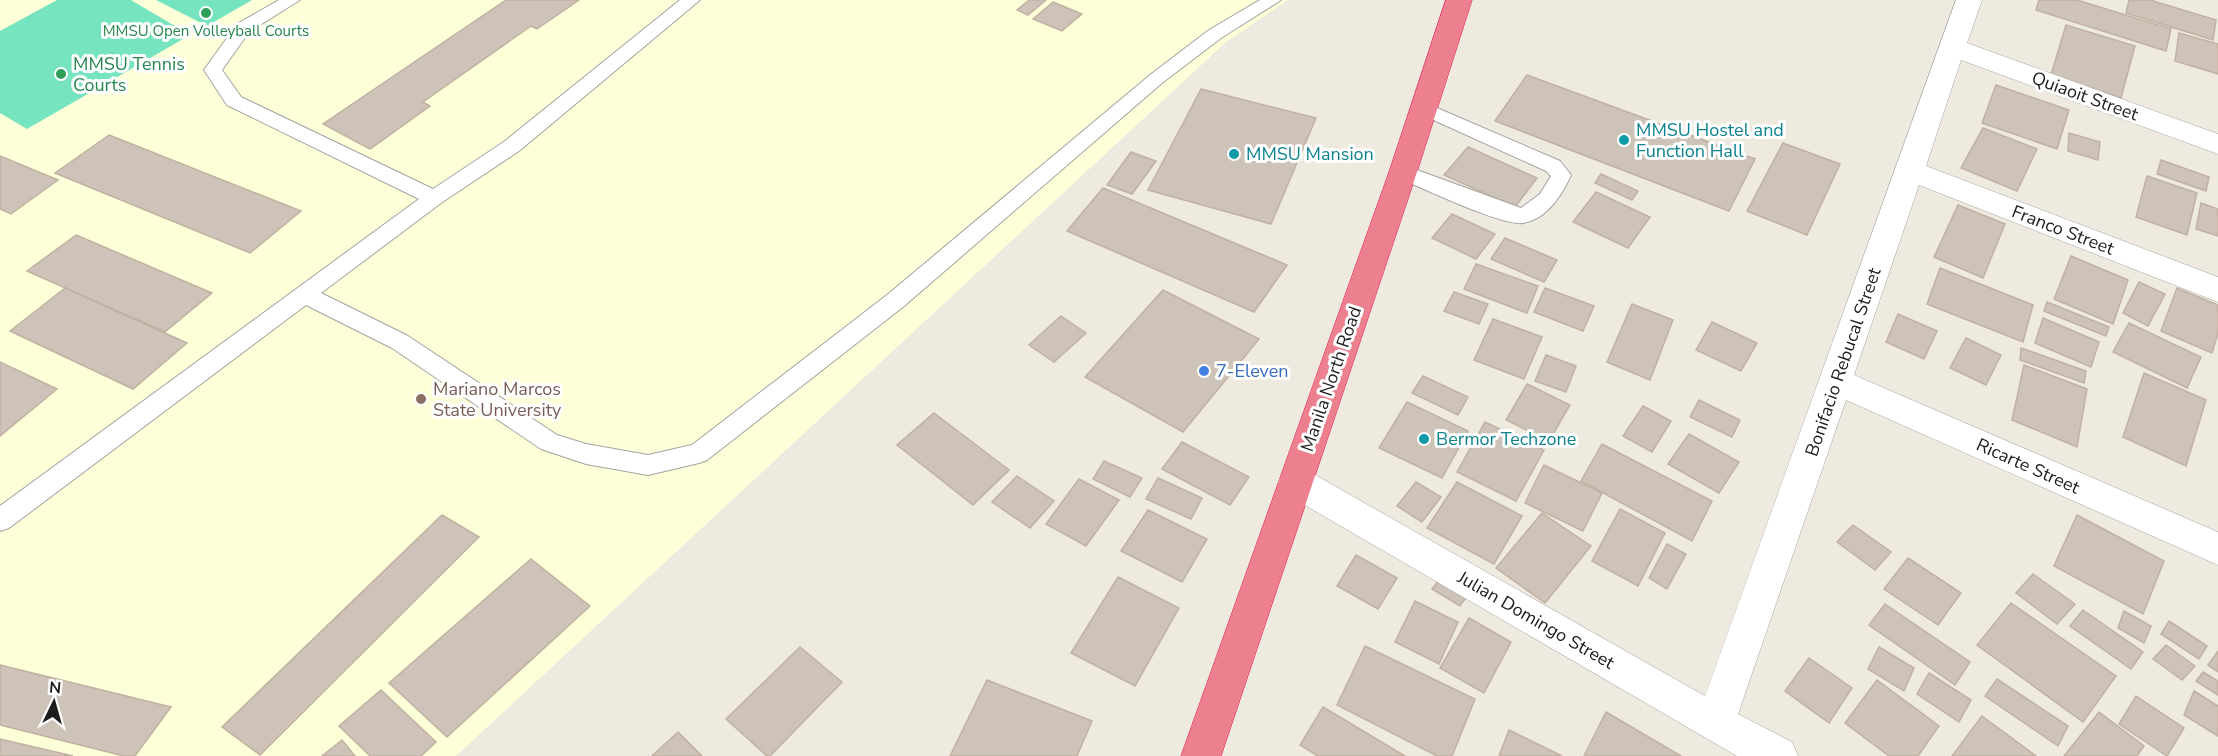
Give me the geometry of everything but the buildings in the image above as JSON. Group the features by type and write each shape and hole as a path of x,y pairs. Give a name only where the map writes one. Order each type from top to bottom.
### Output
{"highway":[{"name":"Manila North Road","path":"1201,756 1403,172 1458,0"}],"street":[{"name":"Bonifacio Rebucal Street","path":"1715,723 1837,382 1908,170 1969,0"},
{"name":"Quiaoit Street","path":"1953,47 2218,144"},
{"name":"Franco Street","path":"1908,170 2218,290"},
{"name":"Ricarte Street","path":"1837,382 2218,549"},
{"name":"Julian Domingo Street","path":"1296,482 1715,723 1778,756"}],"lane":[{"path":"291,0 243,28 213,70 234,101 434,198"},
{"path":"0,520 434,198 512,146 691,0"},
{"path":"305,295 400,342 549,442 586,454 648,465 699,453 895,301 1156,79 1215,34 1272,0"},
{"path":"1403,172 1506,213 1524,216 1536,210 1558,184 1561,175 1553,166 1423,108"}],"shaded area":[{"name":"Mariano Marcos State University","path":"0,0 1288,0 1226,42 456,756 0,756"}],"green space":[{"name":"MMSU Tennis Courts","path":"57,0 131,0 190,35 27,129 0,113 0,31"},
{"name":"MMSU Open Volleyball Courts","path":"156,0 252,0 207,26"}],"place":[{"name":"MMSU Open Volleyball Courts","path":"206,13"},
{"name":"MMSU Tennis Courts","path":"61,74"},
{"name":"MMSU Hostel and Function Hall","path":"1624,140"},
{"name":"MMSU Mansion","path":"1234,154"},
{"name":"7-Eleven","path":"1204,371"},
{"name":"Mariano Marcos State University","path":"421,399"},
{"name":"Bermor Techzone","path":"1424,439"}]}
